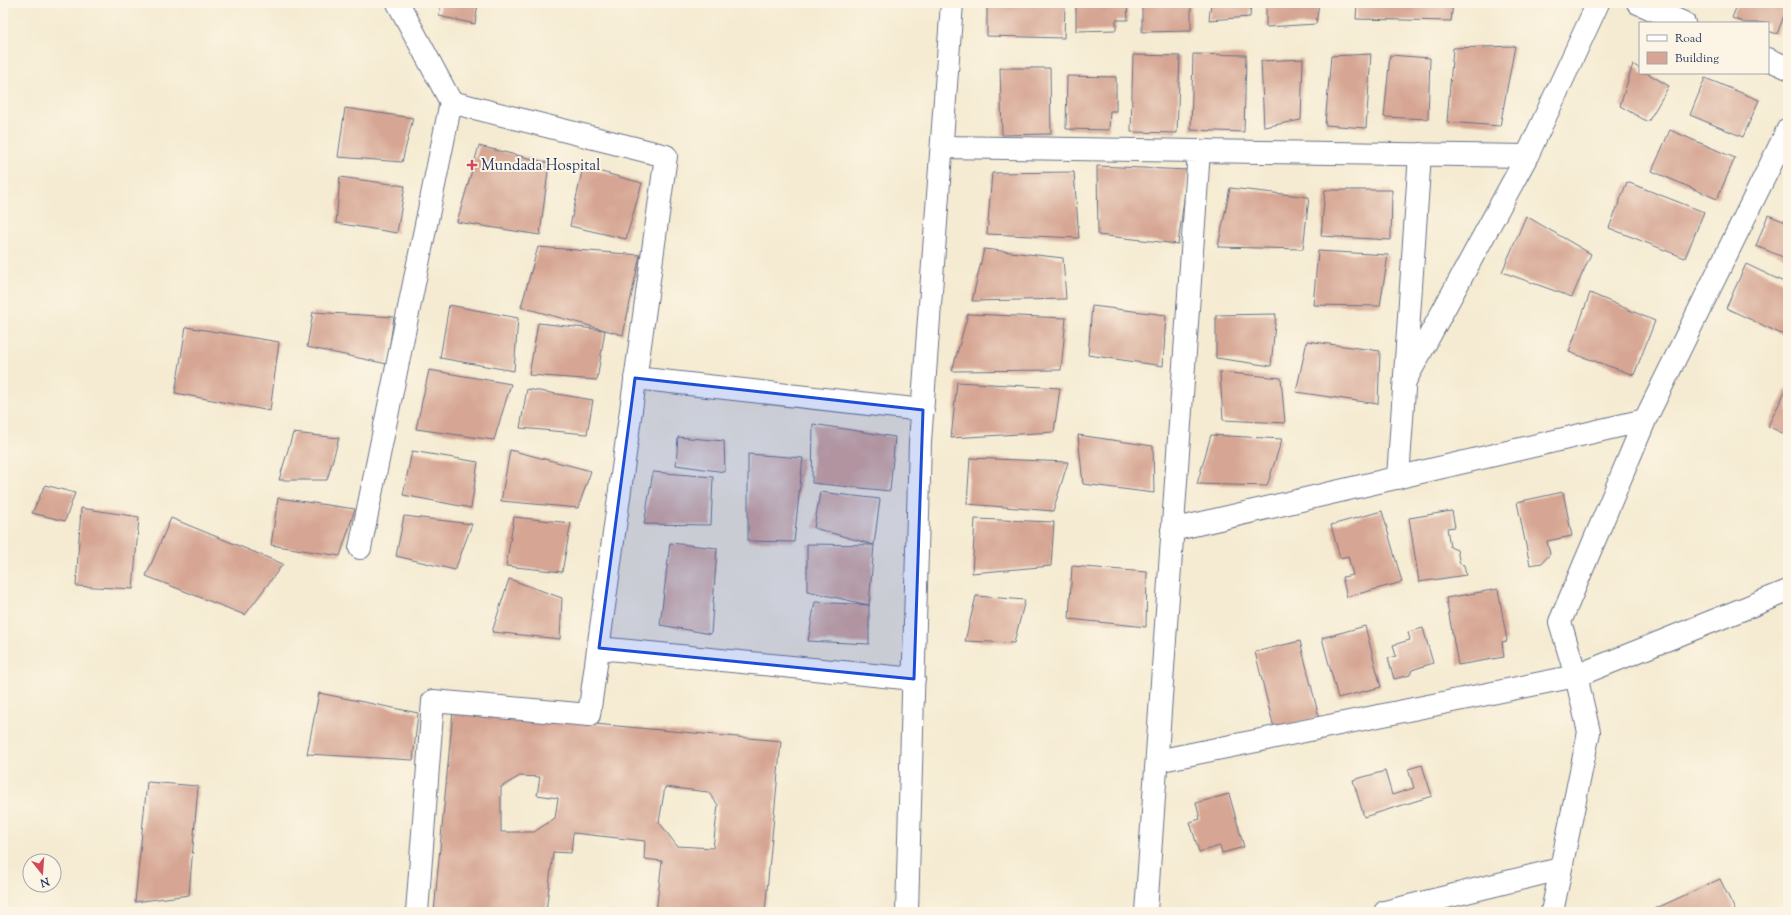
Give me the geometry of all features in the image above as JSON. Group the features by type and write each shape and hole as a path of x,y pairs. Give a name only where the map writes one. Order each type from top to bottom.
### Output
{"street":[{"path":"360,548 450,102 398,3"},
{"path":"907,912 922,410 952,3"},
{"path":"1405,381 1527,156 1598,3"},
{"path":"1638,3 1682,22"},
{"path":"1769,59 1788,68"},
{"path":"417,912 433,701 590,715 666,156 450,102"},
{"path":"1552,912 1589,732 1576,676 1560,622 1646,420 1788,128"},
{"path":"942,147 1527,156"},
{"path":"1146,912 1199,151"},
{"path":"1398,478 1420,154"},
{"path":"636,378 922,410"},
{"path":"1172,530 1646,420"},
{"path":"1157,761 1576,676 1788,592"},
{"path":"599,648 914,679"},
{"path":"1385,912 1560,869"}],"highlighted area":[{"path":"635,378 923,410 914,679 599,648"}],"building":[{"path":"441,3 478,3 475,24 439,16"},
{"path":"987,3 1065,3 1064,38 987,36"},
{"path":"1076,3 1127,3 1128,20 1116,20 1116,30 1076,31"},
{"path":"1142,3 1191,3 1191,31 1142,32"},
{"path":"1211,3 1251,3 1250,17 1209,20"},
{"path":"1266,3 1319,3 1316,24 1266,27"},
{"path":"1357,3 1453,3 1451,21 1356,19"},
{"path":"1738,3 1788,3 1777,34 1769,31 1769,22 1742,22 1732,18"},
{"path":"1515,46 1500,126 1447,122 1453,48"},
{"path":"1193,54 1246,55 1244,132 1191,130"},
{"path":"1371,54 1366,128 1325,125 1331,56"},
{"path":"1133,55 1180,56 1177,133 1131,132"},
{"path":"1390,55 1430,58 1428,119 1384,117"},
{"path":"1303,59 1301,120 1264,127 1261,61"},
{"path":"1633,64 1639,68 1639,74 1649,74 1669,86 1648,122 1620,106"},
{"path":"1000,68 1050,68 1051,134 1002,135"},
{"path":"1067,76 1116,77 1116,111 1110,111 1109,130 1066,129"},
{"path":"1705,78 1759,100 1743,137 1690,115"},
{"path":"345,108 413,118 402,162 338,157"},
{"path":"1670,130 1735,158 1717,199 1652,171"},
{"path":"479,146 549,163 540,235 457,222"},
{"path":"1097,166 1188,170 1178,244 1098,235"},
{"path":"583,167 642,183 626,239 570,226"},
{"path":"1074,172 1079,238 987,234 992,173"},
{"path":"340,177 405,186 397,233 336,223"},
{"path":"1627,182 1704,212 1685,258 1609,228"},
{"path":"1230,188 1309,197 1303,249 1218,247"},
{"path":"1325,190 1392,190 1391,240 1321,236"},
{"path":"1768,215 1788,223 1788,259 1756,246"},
{"path":"1526,216 1591,254 1572,297 1502,272"},
{"path":"538,247 640,255 623,335 521,307"},
{"path":"984,249 1063,258 1066,299 972,301"},
{"path":"1318,251 1388,255 1380,306 1313,305"},
{"path":"1746,264 1788,284 1788,337 1726,308"},
{"path":"1590,293 1655,321 1634,375 1569,352"},
{"path":"449,305 518,318 514,371 440,358"},
{"path":"1092,306 1166,315 1163,366 1088,355"},
{"path":"313,312 394,317 387,364 307,347"},
{"path":"968,314 1066,318 1061,370 952,371"},
{"path":"1276,314 1271,366 1216,358 1216,315"},
{"path":"538,323 605,330 597,380 529,375"},
{"path":"186,327 279,342 270,411 175,393"},
{"path":"1307,341 1380,351 1378,404 1296,392"},
{"path":"429,370 511,384 494,440 416,429"},
{"path":"1220,372 1281,378 1285,423 1223,420"},
{"path":"957,382 1060,388 1054,432 951,438"},
{"path":"1788,386 1788,436 1768,426"},
{"path":"527,389 593,400 587,434 520,428"},
{"path":"813,424 895,437 890,491 812,483"},
{"path":"293,433 339,438 327,480 279,480"},
{"path":"1078,435 1153,446 1154,493 1083,484"},
{"path":"1211,435 1282,439 1267,486 1197,484"},
{"path":"678,437 724,441 725,472 676,465"},
{"path":"510,450 591,471 578,508 501,501"},
{"path":"412,451 478,462 471,508 403,495"},
{"path":"748,454 803,458 794,542 748,541"},
{"path":"970,458 1068,462 1053,511 967,504"},
{"path":"653,472 713,477 711,525 644,524"},
{"path":"45,485 75,493 65,521 32,513"},
{"path":"820,492 880,499 874,545 814,528"},
{"path":"1563,492 1572,536 1547,541 1550,554 1542,563 1530,565 1517,502"},
{"path":"278,498 355,509 340,556 271,545"},
{"path":"81,508 139,517 133,589 76,586"},
{"path":"1382,511 1402,582 1347,597 1342,577 1353,575 1348,556 1340,558 1331,525"},
{"path":"1452,511 1455,527 1447,528 1450,547 1457,550 1460,564 1464,565 1466,575 1419,582 1409,518"},
{"path":"404,516 472,524 455,570 396,556"},
{"path":"514,517 571,523 562,572 506,566"},
{"path":"171,518 283,564 245,615 146,576"},
{"path":"975,519 1054,522 1051,566 972,573"},
{"path":"670,543 717,548 711,634 660,625"},
{"path":"807,544 874,545 869,605 807,591"},
{"path":"1072,566 1147,572 1146,627 1069,619"},
{"path":"509,579 562,598 560,639 492,632"},
{"path":"1498,589 1507,641 1502,642 1504,657 1458,665 1446,598"},
{"path":"976,596 1025,600 1014,643 965,641"},
{"path":"815,602 869,605 869,644 808,641"},
{"path":"1365,626 1381,687 1338,698 1322,638"},
{"path":"1423,628 1433,663 1412,670 1410,675 1394,679 1388,658 1396,656 1393,645 1410,640 1408,632"},
{"path":"1300,641 1319,717 1274,728 1255,652"},
{"path":"319,693 418,713 413,760 307,754"},
{"path":"453,711 781,741 765,912 656,912 662,861 644,859 645,841 573,833 571,853 553,852 546,912 434,912","holes":["520,776 540,777 537,795 558,798 555,818 534,832 501,832 501,787","665,787 708,792 718,805 713,848 677,846 659,822"]},
{"path":"1422,765 1432,796 1364,817 1353,780 1385,771 1392,795 1414,788 1408,769"},
{"path":"147,782 198,786 189,895 135,902"},
{"path":"1229,794 1244,847 1222,853 1220,846 1199,852 1190,822 1200,819 1196,803"},
{"path":"1720,879 1736,912 1648,912"}],"place":[{"name":"Mundada Hospital","path":"472,165"}]}
